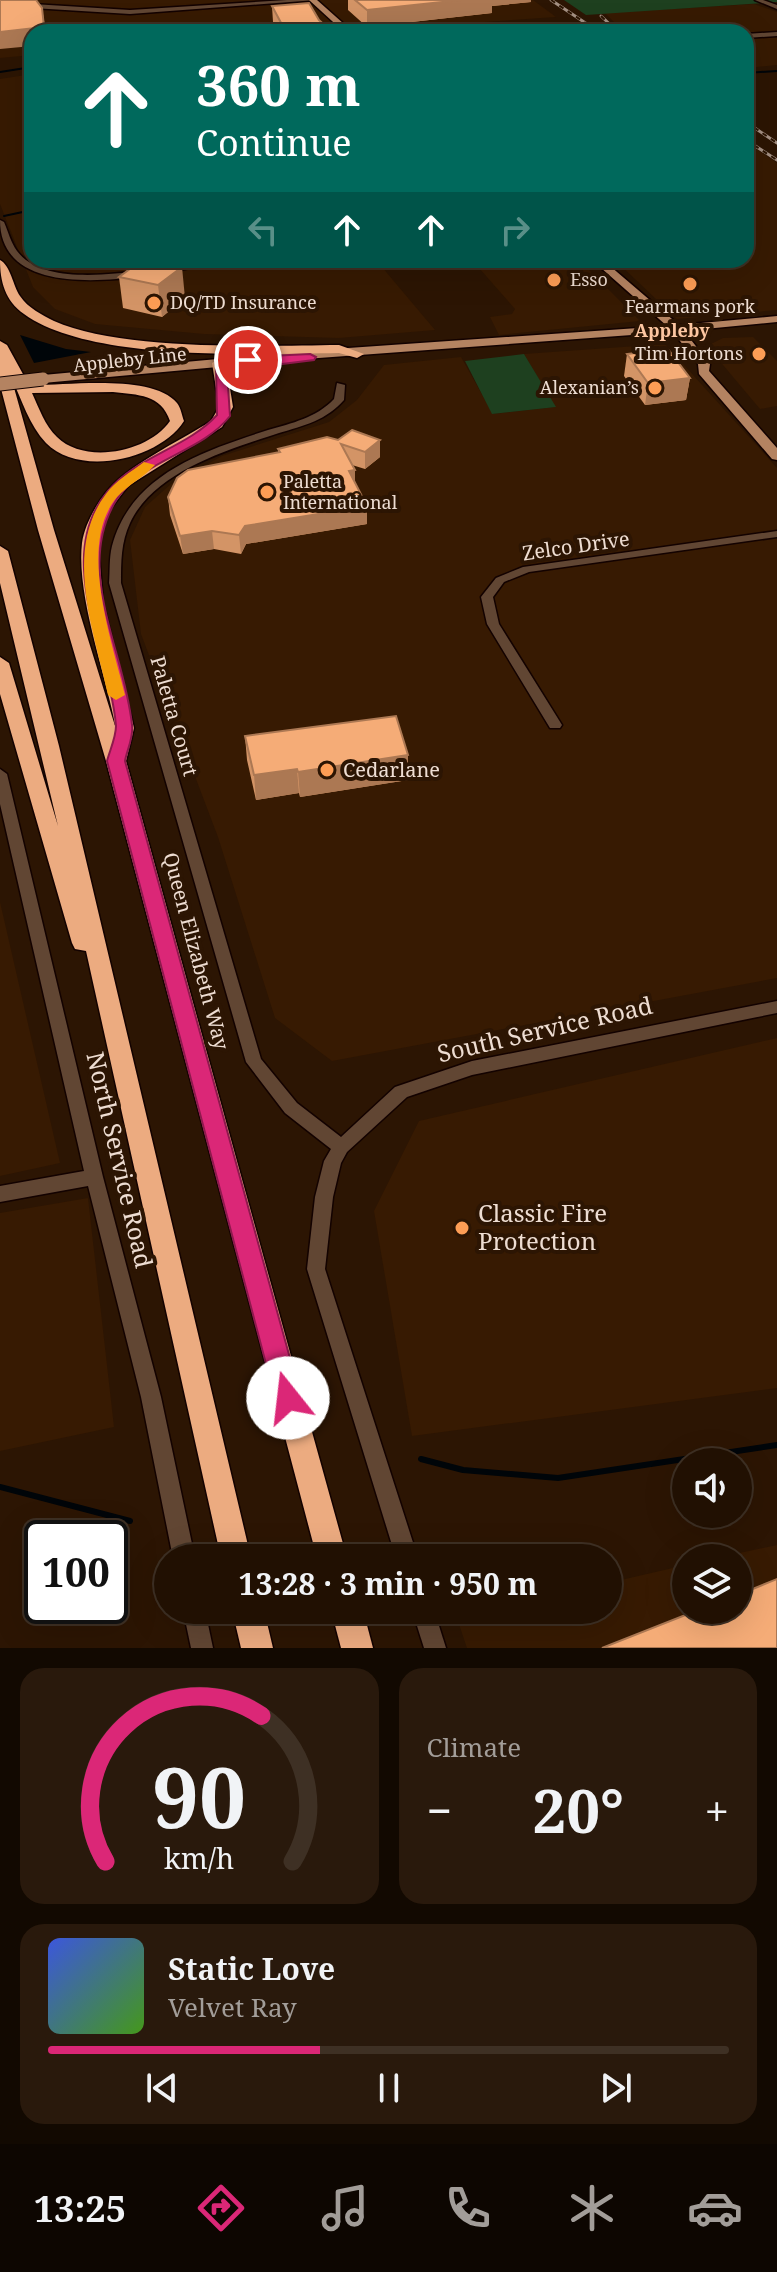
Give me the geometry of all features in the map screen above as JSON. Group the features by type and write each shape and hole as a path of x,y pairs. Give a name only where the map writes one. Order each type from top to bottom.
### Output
{"highway":[{"path":"0,264 10,289 27,311 75,333 149,342 339,349 357,354"},
{"path":"0,345 41,430 68,451 97,456 141,449 165,437 177,421 172,405 153,393 119,388 46,385 25,389"},
{"name":"Queen Elizabeth Way","path":"0,360 46,530 116,761 328,1544"},
{"path":"116,761 125,728 95,602 90,543 101,511 123,483 217,424 226,407 220,366"},
{"path":"0,551 112,1015 233,1544"},
{"path":"0,663 95,983 112,1015"},
{"path":"251,1624 257,1648"},
{"path":"351,1624 357,1648"}],"main road":[{"path":"313,0 340,24"},
{"path":"606,268 637,296 649,302 672,331 693,366 703,371 777,456"},
{"path":"637,296 649,324"},
{"name":"Appleby Line","path":"586,337 594,340 777,319"},
{"name":"Appleby Line","path":"0,384 46,385 310,357 586,337 649,324 672,331 777,325"},
{"path":"0,392 25,389"}],"street":[{"path":"0,4 130,12 313,0"},
{"path":"758,0 777,7"},
{"path":"754,35 777,34"},
{"path":"0,222 16,256 24,261"},
{"path":"38,268 62,275 115,277 176,268"},
{"name":"Paletta Court","path":"340,385 339,400 322,416 213,451 163,479 128,513 115,540 113,562 115,583 254,1062 291,1108 341,1147"},
{"name":"Zelco Drive","path":"555,725 493,624 487,597 500,580 527,569 777,534"},
{"name":"North Service Road","path":"0,774 94,1177 151,1397 181,1544"},
{"name":"South Service Road","path":"403,1544 316,1269 324,1197 333,1161 341,1147 401,1092 472,1068 777,1007"},
{"path":"0,1194 94,1177"},
{"path":"197,1624 202,1648"},
{"path":"427,1624 435,1648"}],"shaded area":[{"path":"0,0 533,0 556,17 456,24 24,24 24,56 0,58"},
{"path":"754,4 777,12 777,65 754,67 754,24 616,24 605,13"},
{"path":"24,75 24,264 0,204 0,79"},
{"path":"754,147 777,163 777,310 677,319 623,268 754,268"},
{"path":"25,268 383,268 435,330 339,338 204,334 95,324 55,309 33,287"},
{"path":"479,268 587,268 640,321 499,335 490,317 512,314 515,309"},
{"path":"20,335 66,349 91,352 34,363"},
{"path":"753,337 777,361 777,406 760,409 707,346 723,338"},
{"path":"665,344 777,468 777,978 332,1061 275,1018 218,837 141,634 130,540 145,507 171,484 222,456 329,422 357,400 384,365 461,357 493,414 555,407 524,354"},
{"path":"0,902 60,1163 0,1176"},
{"path":"777,1038 777,1388 412,1436 374,1211 419,1121"},
{"path":"88,1198 114,1427 0,1451 0,1213"},
{"path":"777,1545 777,1648 467,1648 459,1624 622,1624 622,1580 672,1568 672,1624 752,1624 752,1550"}],"green space":[{"path":"564,0 777,0 777,2 586,15"},
{"path":"524,354 556,407 492,414 465,361"}],"building":[{"path":"0,0 36,0 42,8 44,24 24,24 24,29 0,32"},
{"path":"355,0 461,0 367,10"},
{"path":"309,3 323,24 282,24 272,6"},
{"path":"131,268 181,268 158,285 119,277"},
{"path":"668,349 690,378 648,383 627,354"},
{"name":"Paletta International","path":"352,430 380,440 365,452 341,444 355,470 349,471 367,506 245,526 239,535 212,531 180,536 168,497 177,478 188,470 280,452 278,449 327,437 338,440"},
{"path":"396,716 408,755 298,772 297,769 254,775 245,736"},
{"path":"777,1579 777,1648 602,1648 672,1620 672,1624 752,1624 752,1589"}],"waterway":[{"path":"0,72 24,68"},
{"path":"754,72 777,71"},
{"path":"4,216 24,212"},
{"path":"421,1459 463,1470 558,1478 777,1445"},
{"path":"0,1487 130,1521"}],"railway":[{"path":"551,0 587,24"},
{"path":"601,16 610,24"},
{"path":"754,127 777,143"},
{"path":"754,145 777,160"}],"slow traffic":[{"path":"116,695 95,602 90,543 101,511 113,493 148,465"}],"place":[{"name":"Esso","path":"554,280"},
{"name":"Fearmans pork","path":"690,284"},
{"name":"DQ/TD Insurance","path":"154,303"},
{"name":"Tim Hortons","path":"759,354"},
{"name":"Alexanian’s","path":"655,388"},
{"name":"Paletta International","path":"267,492"},
{"name":"Cedarlane","path":"327,770"},
{"name":"Classic Fire Protection","path":"462,1228"}],"district":[{"name":"Appleby","path":"672,331"}],"route":[{"path":"248,360 310,357 305,361 220,369 225,395 224,416 201,437 146,466 123,483 101,511 90,543 95,602 125,728 116,761 288,1398"}]}
